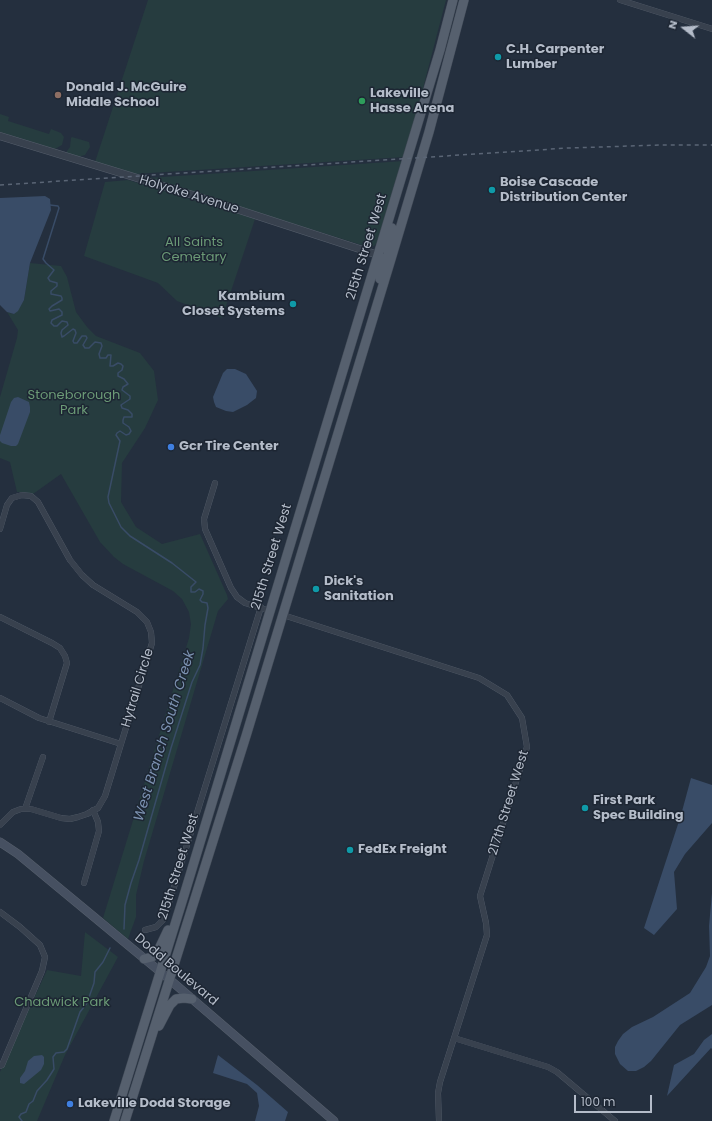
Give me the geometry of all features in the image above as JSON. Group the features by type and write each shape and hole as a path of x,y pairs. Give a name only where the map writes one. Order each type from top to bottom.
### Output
{"main road":[{"name":"215th Street West","path":"114,1121 397,193 440,50 453,0"},
{"name":"215th Street West","path":"125,1121 283,615 391,259 429,132 464,0"},
{"path":"391,259 388,252 397,193"},
{"path":"369,331 371,311 383,263 382,258 378,255"},
{"path":"283,615 280,609 280,600 288,567 290,544"},
{"path":"262,683 264,662 274,622 270,611"},
{"name":"Dodd Boulevard","path":"0,842 18,854 169,979 334,1121"},
{"path":"144,959 152,957 157,953 185,892"},
{"path":"146,1052 170,1005 176,999 192,999"}],"street":[{"path":"620,0 712,29"},
{"name":"Holyoke Avenue","path":"0,136 196,196 378,255"},
{"path":"215,483 204,518 205,529 231,588 238,597 245,603 270,611"},
{"name":"Hytrail Circle","path":"0,529 7,505 12,498 22,495 31,496 38,502 70,560 82,575 93,585 137,612 147,622 151,632 152,643 105,796 98,808 78,817 70,818 25,809"},
{"name":"215th Street West","path":"145,930 156,927 164,919 261,608"},
{"name":"217th Street West","path":"283,615 479,678 507,695 522,718 528,747 480,896 487,935 440,1082 438,1093 439,1121"},
{"path":"0,617 52,643 60,648 65,656 67,663 50,722"},
{"name":"Hytrail Circle","path":"0,698 39,718 121,744"},
{"path":"0,825 13,812 25,809 43,757"},
{"path":"84,883 99,831 98,822 93,810"},
{"path":"0,912 40,945 45,957 42,971 0,1066"},
{"path":"454,1038 548,1067 557,1072 614,1121"}],"green space":[{"path":"148,0 446,0 405,157 134,174 95,162"},
{"path":"0,114 9,117 8,121 49,134 51,129 61,133 64,137 62,145 55,149 0,132"},
{"path":"72,137 89,142 90,147 85,155 78,157 67,153"},
{"path":"404,161 394,186 378,242 374,246 368,247 147,178"},
{"name":"All Saints Cemetary","path":"128,180 255,219 222,318 177,301 158,283 84,256 105,182"},
{"name":"Stoneborough Park","path":"30,263 61,266 67,277 76,312 87,327 96,336 140,353 154,371 158,400 145,428 122,463 121,502 136,527 162,544 200,534 228,599 218,611 144,861 136,895 136,917 128,939 103,918 189,638 191,624 189,612 182,599 173,591 123,564 100,542 61,474 33,494 17,492 10,462 0,458 0,397 18,330 7,312 14,314 24,300"},
{"name":"Chadwick Park","path":"85,932 118,957 65,1055 37,1121 0,1121 0,1072 47,970 81,976"}],"water":[{"path":"45,196 50,199 51,210 30,263 24,300 18,311 14,314 7,312 0,305 0,198"},
{"path":"227,369 235,369 246,374 257,391 256,398 247,405 233,412 216,407 213,397 223,373"},
{"path":"18,397 29,402 30,412 18,444 16,446 11,446 0,441 0,435 11,402 14,398"},
{"path":"691,778 712,785 712,823 685,854 674,872 677,909 654,935 644,928 681,815"},
{"path":"712,893 712,1005 680,1025 651,1061 644,1067 636,1071 628,1071 620,1064 615,1054 615,1047 623,1034 632,1027 653,1017 690,993 706,967 710,956 709,926"},
{"path":"712,1034 712,1049 711,1048 667,1096 674,1065 694,1054 704,1040"},
{"path":"42,1055 44,1057 44,1064 41,1070 24,1084 20,1083 20,1078 25,1071 28,1061 34,1056"},
{"path":"218,1055 257,1085 288,1112 285,1121 255,1121 259,1106 257,1093 247,1084 213,1073"}],"waterway":[{"name":"West Branch South Creek","path":"50,205 58,206 59,208 43,259 54,270 48,278 50,281 57,283 57,286 51,291 51,294 61,296 62,298 62,300 49,309 50,311 59,309 62,312 62,315 52,320 51,323 54,326 57,326 62,321 67,322 68,325 62,330 62,337 73,329 76,333 73,341 74,343 77,343 82,336 86,336 87,338 83,345 85,348 89,348 95,342 101,343 102,346 99,354 100,358 106,358 108,355 111,355 110,366 118,363 121,364 123,366 122,370 118,373 118,376 124,379 128,384 123,387 122,390 130,396 130,399 121,405 122,408 128,410 132,414 132,417 124,417 123,420 123,423 129,427 131,431 126,435 120,431 116,435 120,441 108,497 109,503 121,527 130,536 172,563 196,582 191,587 191,592 195,592 199,589 203,591 200,600 207,603 208,608 200,665 192,682 171,748 131,883 125,905 124,929"},
{"name":"West Branch South Creek","path":"22,1121 19,1117 21,1114 26,1112 37,1091 54,1069 53,1057 56,1053 64,1052 67,1049 80,1012 87,1003 94,983 95,972 103,962 110,948"}],"railway":[{"path":"0,185 568,148 712,145"}],"place":[{"name":"C.H. Carpenter Lumber","path":"498,57"},
{"name":"Donald J. McGuire Middle School","path":"58,95"},
{"name":"Lakeville Hasse Arena","path":"362,101"},
{"name":"Boise Cascade Distribution Center","path":"492,190"},
{"name":"Kambium Closet Systems","path":"293,304"},
{"name":"Gcr Tire Center","path":"171,447"},
{"name":"Dick's Sanitation","path":"316,589"},
{"name":"First Park Spec Building","path":"585,808"},
{"name":"FedEx Freight","path":"350,850"},
{"name":"Lakeville Dodd Storage","path":"70,1104"}]}
